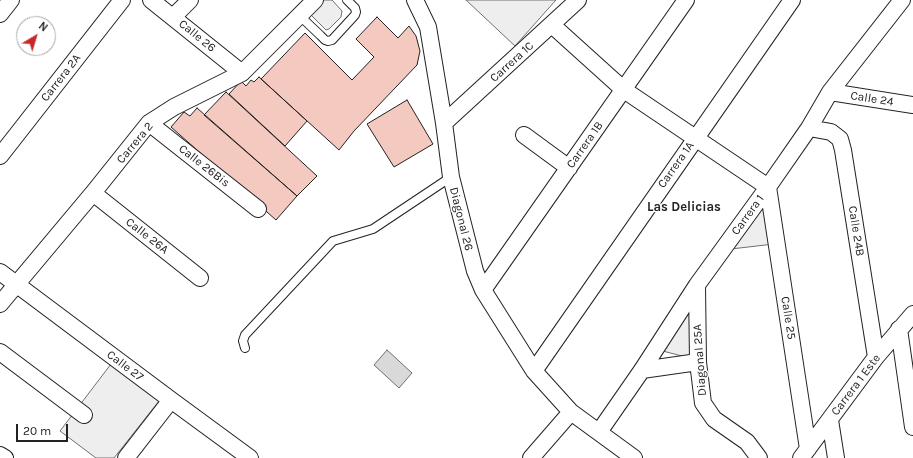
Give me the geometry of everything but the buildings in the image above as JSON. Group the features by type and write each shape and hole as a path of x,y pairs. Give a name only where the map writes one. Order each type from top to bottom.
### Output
{"street":[{"path":"0,14 11,0"},
{"name":"Carrera 2A","path":"0,156 122,0"},
{"name":"Calle 26","path":"151,0 242,73"},
{"path":"173,17 190,0"},
{"name":"Carrera 2","path":"0,304 93,194 149,123 174,107 242,73 316,0"},
{"name":"Diagonal 26","path":"415,0 428,27 444,123 451,177 475,271 483,290 534,371 571,412"},
{"name":"Carrera 1C","path":"444,123 552,26 578,0"},
{"name":"Carrera 1B","path":"483,290 686,0"},
{"name":"Carrera 1A","path":"534,371 792,0"},
{"name":"Carrera 1","path":"599,432 642,370 697,285 809,128 830,92 902,0"},
{"path":"552,26 624,90 768,187"},
{"name":"Calle 24","path":"830,92 913,105"},
{"name":"Calle 26Bis","path":"149,123 258,208"},
{"name":"Calle 24B","path":"809,128 831,132 840,139 876,357"},
{"path":"524,135 569,168"},
{"name":"Calle 25","path":"768,187 804,454"},
{"name":"Calle 26A","path":"93,194 200,278"},
{"name":"Calle 27","path":"0,272 171,400 234,453 250,458"},
{"name":"Diagonal 25A","path":"697,285 698,362 703,403 714,419 747,442 759,458"},
{"name":"Carrera 1 Este","path":"804,454 876,357 913,314"},
{"path":"899,329 913,427"},
{"path":"0,352 84,416"},
{"path":"642,370 698,362"},
{"path":"126,458 171,400"},
{"path":"531,458 571,412 634,458"},
{"path":"830,420 836,458"},
{"path":"0,454 5,458"}],"lane":[{"path":"300,16 325,40 332,40 355,15 355,8 347,0"},
{"path":"245,348 243,341 245,335 333,240 373,229 451,177"}],"shaded area":[{"path":"320,0 332,0 342,11 341,17 329,29 326,30 308,12"},
{"path":"466,0 556,0 515,46"},
{"path":"765,195 774,244 731,249"},
{"path":"693,297 697,360 659,350"},
{"path":"387,350 412,373 399,388 374,365"},
{"path":"111,364 159,401 114,458 96,458 60,431"}],"district":[{"name":"Las Delicias","path":"684,207"}]}
